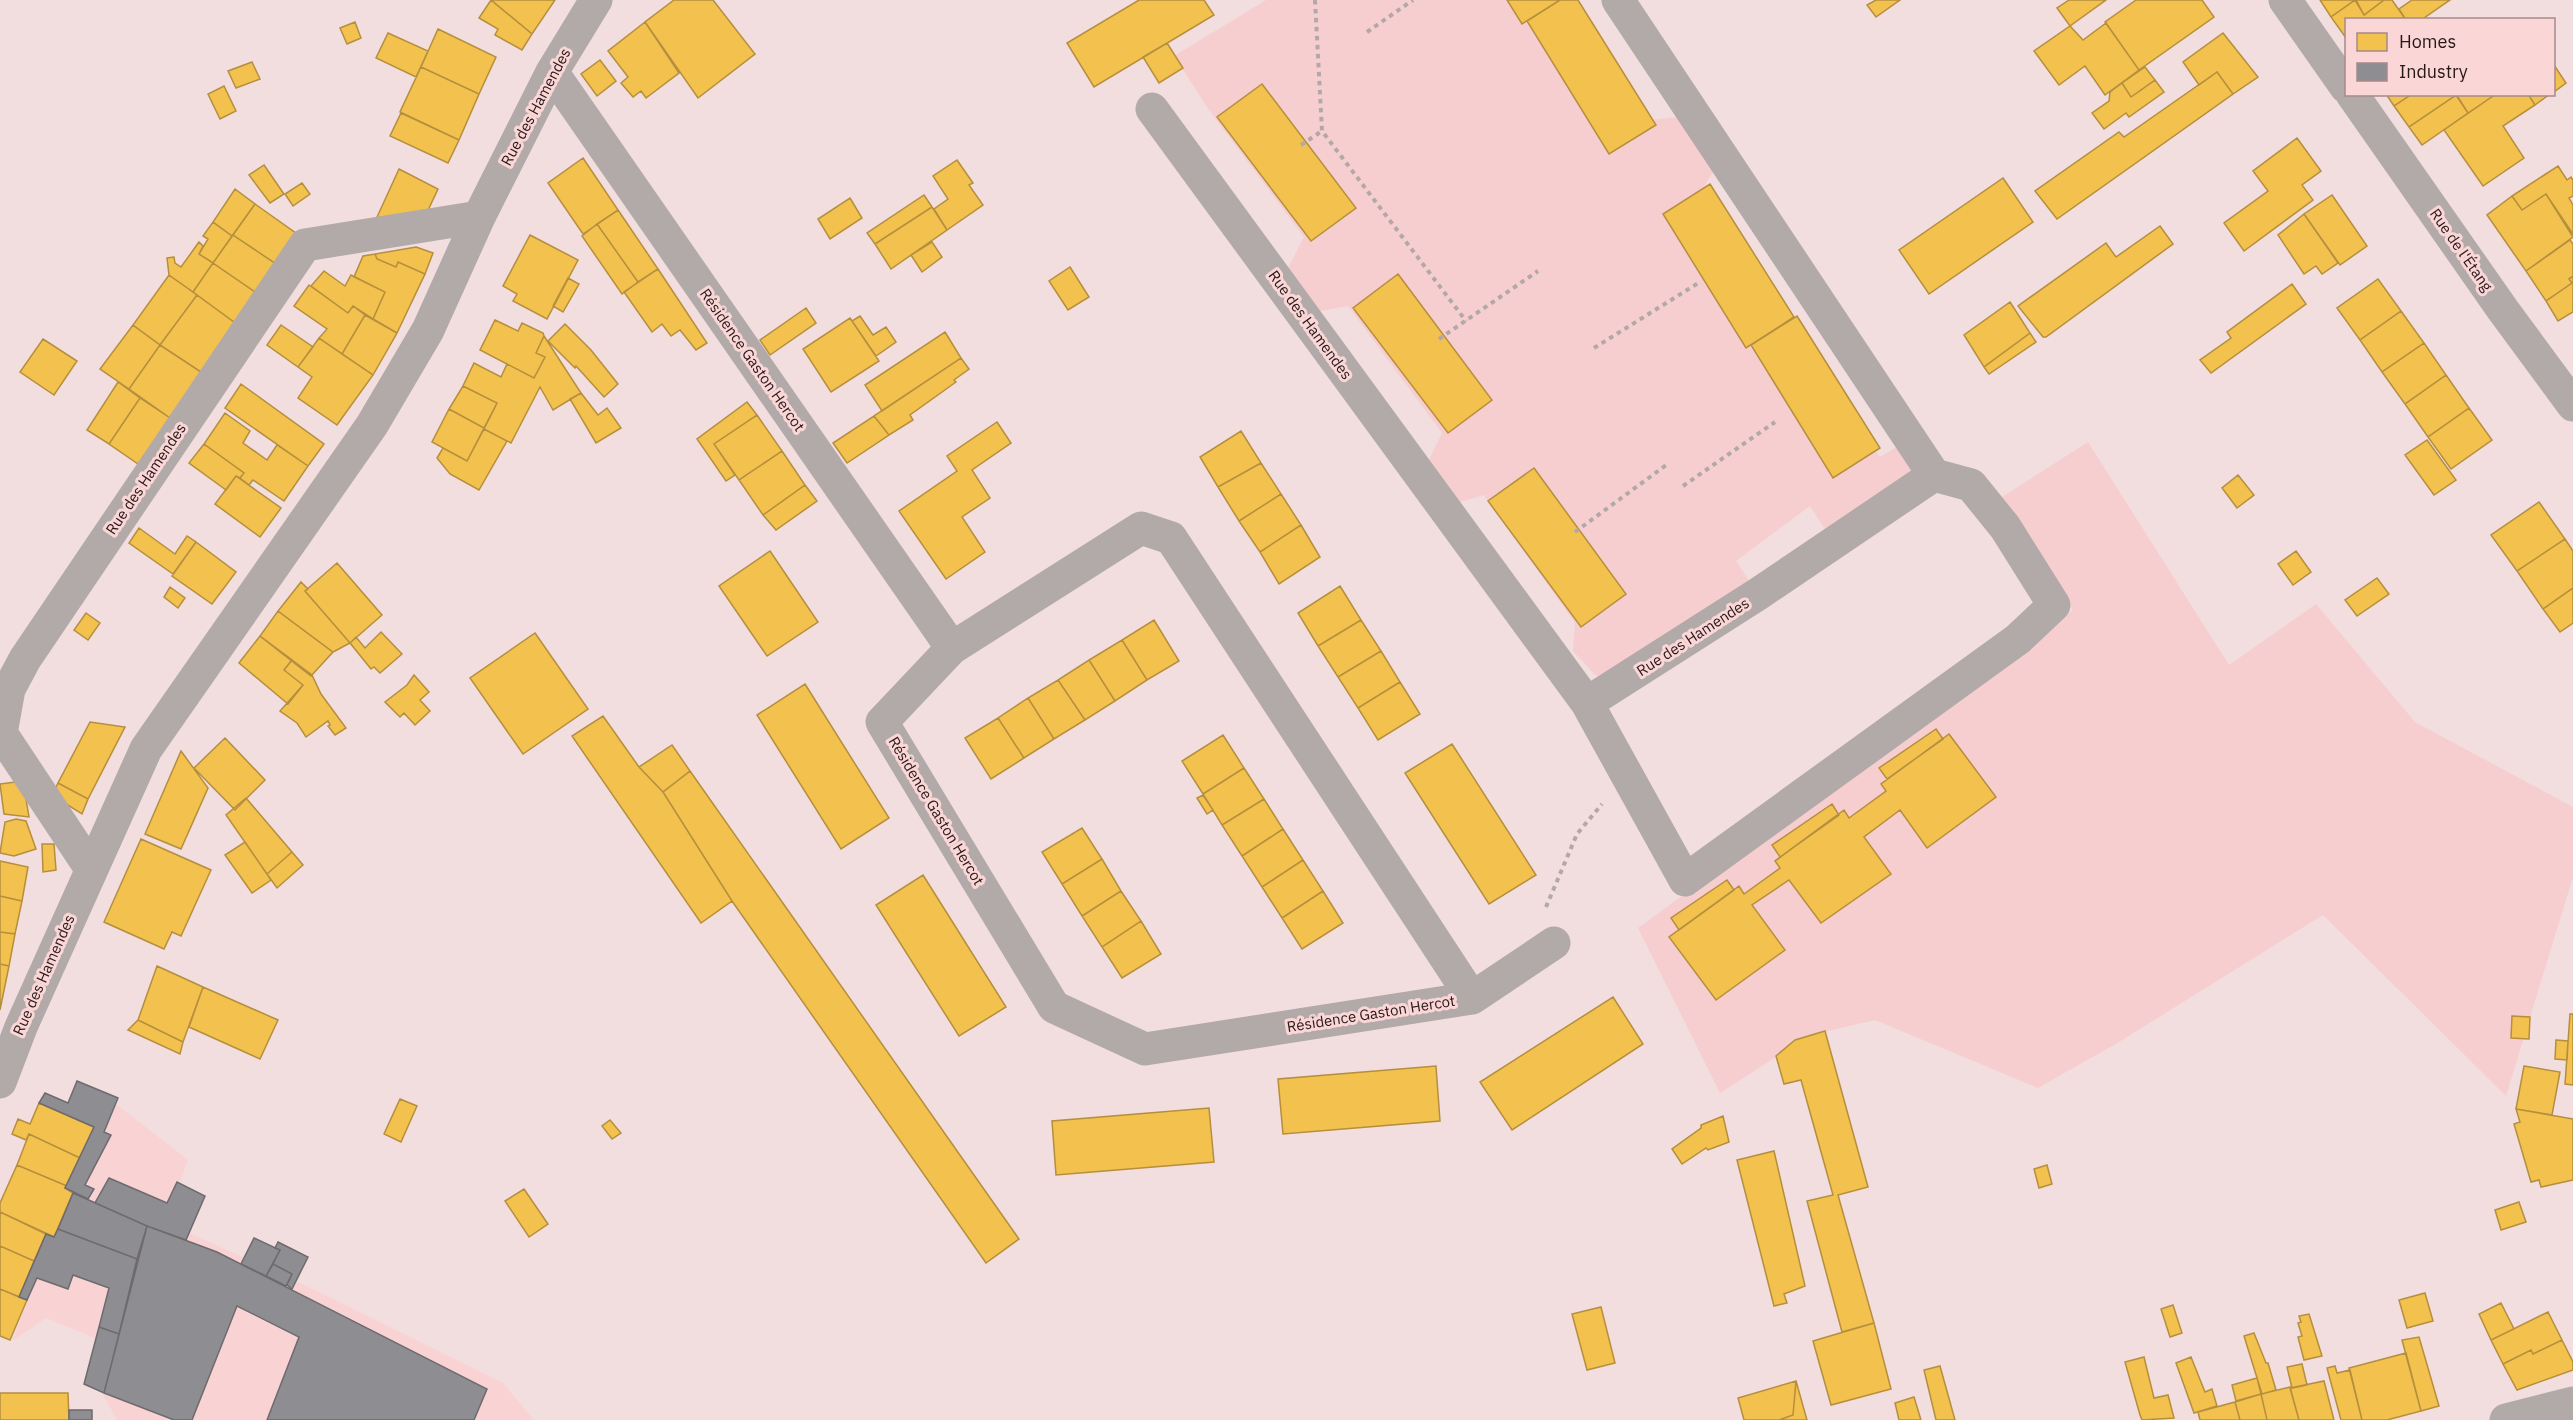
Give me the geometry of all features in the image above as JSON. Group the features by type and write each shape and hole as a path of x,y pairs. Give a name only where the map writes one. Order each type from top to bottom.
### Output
{"street":[{"name":"Rue des Hamendes","path":"0,1082 21,1027 146,749 378,416 428,330 479,217 552,72 596,0"},
{"path":"1587,703 1685,880 2018,639 2054,605 2005,527 1971,486 1934,475 1618,0"},
{"path":"2285,0 2345,86"},
{"name":"Résidence Gaston Hercot","path":"552,72 952,648"},
{"name":"Rue de l'Étang","path":"2353,96 2502,310 2573,405"},
{"name":"Rue des Hamendes","path":"1152,109 1587,703 1758,594 1934,475"},
{"name":"Rue des Hamendes","path":"91,869 1,733 9,689 25,659 305,245 479,217"},
{"name":"Résidence Gaston Hercot","path":"1141,528 1171,538 1472,998 1146,1049 1054,1007 882,722 952,648 1141,528"},
{"path":"1472,998 1554,944"},
{"path":"2506,1420 2573,1403"}],"path":[{"path":"1315,0 1322,131 1466,321"},
{"path":"1367,32 1413,0"},
{"path":"1302,145 1322,131"},
{"path":"1439,339 1538,271"},
{"path":"1594,348 1700,282"},
{"path":"1683,486 1775,422"},
{"path":"1575,531 1668,463"},
{"path":"1554,944 1543,913 1551,893 1577,834 1626,776"}],"shaded area":[{"path":"1266,0 1572,0 1650,120 1695,115 1723,157 1704,186 1880,457 1910,439 1918,471 1828,534 1810,506 1736,561 1758,594 1607,678 1595,675 1573,651 1575,623 1484,495 1443,507 1421,476 1442,433 1348,306 1303,314 1280,283 1304,237 1209,110 1174,56"},
{"path":"2088,442 2229,665 2316,604 2415,722 2573,807 2573,877 2506,1096 2323,915 2119,1042 2038,1088 1875,1020 1794,1039 1776,1057 1720,1093 1638,928 2073,610 1999,499"},
{"path":"106,1096 188,1160 165,1222 307,1286 503,1383 534,1420 117,1420 91,1373 95,1338 46,1318 12,1341"}],"building: Homes":[{"path":"491,0 532,34 522,50 495,35 498,29 479,18"},
{"path":"491,0 555,0 532,34"},
{"path":"674,0 713,0 755,54 698,98 645,22"},
{"path":"1139,0 1204,0 1214,15 1094,87 1067,43"},
{"path":"1507,0 1560,0 1522,24"},
{"path":"1560,0 1578,0 1656,125 1609,154 1527,21"},
{"path":"1876,0 1900,0 1876,17 1867,5"},
{"path":"2069,0 2106,0 2070,26 2057,8"},
{"path":"2136,0 2202,0 2214,17 2139,70 2105,22"},
{"path":"2320,0 2355,0 2331,17"},
{"path":"2355,0 2364,15 2384,0 2392,0 2405,18 2345,18 2345,37 2331,17"},
{"path":"2356,0 2384,0 2364,15"},
{"path":"2412,0 2450,0 2424,18 2405,18 2399,9"},
{"path":"355,22 361,38 347,44 340,28"},
{"path":"645,22 679,73 646,98 641,91 633,97 621,83 628,77 608,51"},
{"path":"2106,23 2139,70 2105,95 2085,66 2059,85 2034,51 2070,26 2083,40"},
{"path":"438,29 496,57 479,94 421,67"},
{"path":"388,33 428,51 416,77 376,58"},
{"path":"2223,33 2258,77 2233,94 2217,72 2199,85 2183,62"},
{"path":"1167,43 1183,68 1159,83 1143,57"},
{"path":"600,60 616,81 597,96 581,74"},
{"path":"252,62 260,79 236,88 228,71"},
{"path":"2555,66 2566,83 2555,91"},
{"path":"421,67 479,94 459,140 400,112"},
{"path":"2145,67 2155,80 2131,97 2122,83"},
{"path":"2217,72 2233,94 2057,219 2035,191 2119,132 2124,137"},
{"path":"2155,80 2164,92 2129,117 2126,113 2104,129 2092,113 2109,101 2110,92 2122,83 2131,97"},
{"path":"1262,84 1356,208 1311,241 1217,117"},
{"path":"224,86 236,111 220,119 208,94"},
{"path":"2387,96 2409,96 2394,106"},
{"path":"2409,96 2455,96 2409,127 2394,106"},
{"path":"2455,96 2468,113 2422,145 2409,127"},
{"path":"2457,96 2493,96 2468,113"},
{"path":"2493,96 2529,96 2535,105 2503,126 2524,158 2483,186 2444,130"},
{"path":"2529,96 2547,96 2535,105"},
{"path":"401,113 459,140 448,163 390,136"},
{"path":"2297,138 2321,171 2302,185 2313,200 2244,251 2224,223 2268,191 2253,171"},
{"path":"583,158 618,210 583,234 548,183"},
{"path":"957,160 973,183 969,185 983,205 947,230 934,209 948,199 933,176"},
{"path":"264,165 284,194 270,203 249,175"},
{"path":"2558,166 2567,180 2571,177 2573,180 2573,196 2569,198 2573,205 2573,234 2546,194 2522,210 2512,196"},
{"path":"399,169 438,189 422,223 372,228"},
{"path":"2003,178 2033,222 1929,294 1899,250"},
{"path":"302,183 310,194 293,206 285,194"},
{"path":"1710,184 1794,317 1746,348 1663,214"},
{"path":"235,189 255,204 232,236 213,222"},
{"path":"2546,194 2573,237 2526,271 2487,215 2512,196 2522,210"},
{"path":"924,195 932,207 875,244 867,233"},
{"path":"2332,195 2367,246 2340,265 2304,214"},
{"path":"850,198 862,218 830,239 818,219"},
{"path":"255,204 300,236 279,266 233,235"},
{"path":"932,207 947,230 891,269 875,244"},
{"path":"618,210 658,269 638,282 597,224"},
{"path":"2304,214 2338,263 2322,274 2316,266 2304,274 2278,235"},
{"path":"213,222 232,236 213,263 199,254 208,239 203,236"},
{"path":"597,224 638,282 622,294 582,236"},
{"path":"2160,226 2173,244 2046,337 2043,337 2018,306 2106,243 2116,257"},
{"path":"233,235 279,266 258,294 213,263"},
{"path":"530,235 578,260 547,319 513,301 517,294 503,286"},
{"path":"2570,240 2573,244 2573,276 2569,279 2572,283 2546,301 2526,271"},
{"path":"199,242 203,246 199,254 213,263 193,292 169,275 167,258 174,257 175,263 181,267"},
{"path":"932,242 942,257 922,272 911,255"},
{"path":"416,247 433,253 425,274 398,262 396,267 377,259 375,254"},
{"path":"375,254 377,259 396,267 398,262 425,274 397,333 373,319 385,292 354,277 363,256"},
{"path":"213,263 258,294 238,325 193,292"},
{"path":"1070,267 1089,297 1068,310 1049,281"},
{"path":"658,269 707,343 696,350 680,330 671,336 662,324 652,332 624,292"},
{"path":"324,271 345,286 351,275 385,292 373,319 353,306 348,313 311,286"},
{"path":"1398,274 1492,400 1448,433 1353,308"},
{"path":"169,275 197,295 160,345 133,325"},
{"path":"2573,276 2573,312 2558,321 2546,301 2572,283 2569,279"},
{"path":"568,278 579,284 563,312 553,306"},
{"path":"2378,279 2401,311 2360,340 2337,308"},
{"path":"2292,284 2306,304 2211,373 2200,360 2231,338 2227,332"},
{"path":"309,285 348,313 353,306 365,315 342,354 319,338 327,329 294,306"},
{"path":"197,295 238,325 204,374 160,345"},
{"path":"2010,302 2030,333 1984,367 1964,335"},
{"path":"806,308 816,323 770,355 760,340"},
{"path":"2401,311 2424,343 2382,372 2360,340"},
{"path":"365,315 397,333 373,375 342,354"},
{"path":"860,316 873,335 886,327 896,342 876,356 852,321"},
{"path":"1797,316 1880,448 1833,478 1751,345"},
{"path":"850,318 879,361 831,392 803,349"},
{"path":"495,320 518,331 522,323 543,333 544,336 536,353 545,357 534,378 480,350"},
{"path":"565,324 591,350 618,384 604,397 576,366 575,368 548,341"},
{"path":"133,325 160,345 129,389 100,369"},
{"path":"281,325 313,347 298,367 267,345"},
{"path":"945,332 961,358 882,411 865,385"},
{"path":"2030,333 2036,342 1989,374 1984,367"},
{"path":"544,336 581,393 553,410 540,387 511,443 484,429 497,403 463,386 474,363 501,377 507,364 534,378 545,357 536,353"},
{"path":"319,338 373,375 337,425 298,398 312,377 298,367"},
{"path":"43,339 77,361 54,395 20,372"},
{"path":"2424,343 2446,375 2405,404 2382,372"},
{"path":"160,345 204,374 173,420 129,389"},
{"path":"961,358 969,369 954,380 956,382 910,415 913,420 889,435 874,416"},
{"path":"2446,375 2469,408 2428,437 2405,404"},
{"path":"118,382 140,398 109,444 87,430"},
{"path":"241,384 324,444 308,466 225,408"},
{"path":"463,386 497,403 484,428 449,409"},
{"path":"581,393 598,415 607,408 621,428 596,443 570,399"},
{"path":"140,398 173,420 141,466 109,444"},
{"path":"747,402 757,415 714,444 735,475 726,481 697,439"},
{"path":"2469,408 2492,440 2451,469 2428,437"},
{"path":"449,409 484,428 467,461 432,442"},
{"path":"225,413 250,431 243,443 267,460 277,445 308,466 284,501 253,480 249,485 240,478 244,473 204,444"},
{"path":"757,415 782,451 739,480 714,444"},
{"path":"874,416 889,435 847,463 833,443"},
{"path":"997,422 1011,443 972,470 990,498 962,517 985,552 946,579 899,511 957,471 947,456"},
{"path":"484,429 507,441 479,490 450,474 437,458 443,448 467,461"},
{"path":"1241,431 1261,463 1218,487 1200,457"},
{"path":"2427,440 2456,480 2434,495 2405,455"},
{"path":"204,444 244,473 240,478 236,476 226,490 189,463"},
{"path":"782,451 805,485 763,515 739,480"},
{"path":"1261,463 1281,494 1239,521 1218,487"},
{"path":"1534,468 1626,594 1581,627 1488,501"},
{"path":"2238,475 2254,495 2237,508 2222,488"},
{"path":"236,476 281,508 260,537 215,504"},
{"path":"805,485 817,501 776,530 763,515"},
{"path":"1281,494 1301,525 1260,552 1239,521"},
{"path":"2539,502 2565,539 2517,571 2491,535"},
{"path":"1301,525 1320,557 1279,584 1260,552"},
{"path":"139,528 175,554 187,536 196,542 173,574 129,543"},
{"path":"2565,539 2573,551 2573,588 2543,609 2517,571"},
{"path":"196,542 236,572 212,604 172,576"},
{"path":"770,551 818,622 767,656 719,586"},
{"path":"2296,551 2311,572 2293,585 2278,564"},
{"path":"337,563 382,615 350,643 305,591"},
{"path":"2377,578 2389,594 2357,616 2345,600"},
{"path":"301,582 308,589 305,591 350,643 333,652 278,611"},
{"path":"1340,586 1361,620 1318,646 1298,613"},
{"path":"170,587 185,598 178,608 164,597"},
{"path":"2573,588 2573,623 2560,632 2543,609"},
{"path":"278,611 333,652 311,676 260,636"},
{"path":"86,613 100,623 88,640 74,630"},
{"path":"1154,620 1179,661 1147,680 1122,640"},
{"path":"1361,620 1381,651 1338,677 1318,646"},
{"path":"381,632 402,654 380,673 374,667 371,669 350,643 356,637 365,648"},
{"path":"535,633 588,709 523,754 470,678"},
{"path":"260,636 292,660 284,670 303,685 288,704 239,663"},
{"path":"1122,640 1147,680 1115,701 1089,660"},
{"path":"1381,651 1400,682 1358,708 1338,677"},
{"path":"292,660 312,675 321,694 346,728 335,735 328,726 330,725 328,721 306,737 297,723 280,711 303,685 284,670"},
{"path":"1089,660 1115,701 1085,720 1058,680"},
{"path":"414,675 429,692 420,700 430,711 415,725 404,713 400,717 385,702 407,685"},
{"path":"1058,680 1085,720 1054,739 1028,698"},
{"path":"1400,682 1420,714 1378,740 1358,708"},
{"path":"805,684 889,818 841,849 757,715"},
{"path":"1028,698 1054,739 1024,758 998,718"},
{"path":"603,716 639,767 663,792 732,901 701,923 572,736"},
{"path":"998,718 1024,758 991,779 965,738"},
{"path":"90,722 125,727 88,799 58,783"},
{"path":"1936,729 1943,739 1887,779 1879,768"},
{"path":"1949,734 1996,797 1927,848 1900,810 1864,837 1891,874 1821,923 1789,880 1752,905 1785,950 1716,1000 1669,937 1739,886 1744,894 1780,868 1775,861 1844,810 1849,818 1886,791 1881,784"},
{"path":"1223,735 1244,768 1203,794 1182,761"},
{"path":"225,738 265,780 235,810 194,768"},
{"path":"1452,744 1536,875 1489,904 1405,773"},
{"path":"672,745 690,771 663,792 639,767"},
{"path":"181,751 208,788 181,849 145,834"},
{"path":"1244,768 1264,799 1222,825 1203,794"},
{"path":"690,771 1019,1239 986,1263 732,901 663,792"},
{"path":"23,781 29,817 4,814 0,784"},
{"path":"58,783 88,799 82,814 66,804 55,789"},
{"path":"1203,795 1213,810 1207,814 1197,798"},
{"path":"246,798 292,852 267,874 226,815"},
{"path":"1264,799 1283,829 1242,856 1222,825"},
{"path":"1832,804 1839,815 1780,857 1772,845"},
{"path":"16,819 26,821 36,849 14,856 0,853 5,822"},
{"path":"1082,828 1102,859 1062,884 1042,852"},
{"path":"1283,829 1303,860 1262,887 1242,856"},
{"path":"141,839 211,870 181,936 172,932 164,949 104,922"},
{"path":"245,842 271,880 252,893 225,855"},
{"path":"42,844 54,844 56,870 43,872"},
{"path":"292,852 303,865 277,888 267,874"},
{"path":"1102,859 1121,891 1082,916 1062,884"},
{"path":"1303,860 1323,891 1282,918 1262,887"},
{"path":"0,861 28,867 22,901 0,896"},
{"path":"923,875 1006,1007 959,1036 876,905"},
{"path":"1727,880 1734,890 1679,930 1671,918"},
{"path":"1121,891 1141,921 1102,947 1082,916"},
{"path":"1323,891 1343,923 1302,949 1282,918"},
{"path":"0,896 22,901 15,934 0,932"},
{"path":"1141,921 1161,954 1122,978 1102,947"},
{"path":"0,932 15,934 9,966 0,964"},
{"path":"0,964 9,966 0,1010"},
{"path":"157,966 203,987 183,1042 138,1020"},
{"path":"203,987 278,1020 260,1059 189,1027"},
{"path":"1613,997 1643,1044 1512,1130 1480,1082"},
{"path":"2570,1014 2573,1014 2573,1085 2565,1084"},
{"path":"2512,1016 2530,1017 2529,1039 2511,1038"},
{"path":"138,1020 183,1042 180,1054 128,1030"},
{"path":"1825,1031 1868,1187 1838,1195 1874,1323 1842,1332 1807,1201 1833,1195 1801,1080 1784,1084 1776,1056 1795,1040"},
{"path":"2556,1040 2568,1041 2567,1060 2555,1059"},
{"path":"1436,1066 1440,1121 1283,1134 1278,1079"},
{"path":"2524,1066 2560,1072 2552,1115 2516,1109"},
{"path":"400,1099 417,1106 401,1142 384,1134"},
{"path":"39,1103 94,1127 80,1158 29,1134 26,1140 12,1134 18,1119 30,1124"},
{"path":"1209,1108 1214,1162 1056,1175 1052,1121"},
{"path":"2516,1109 2573,1119 2573,1180 2541,1187 2539,1180 2531,1182 2514,1124 2520,1122"},
{"path":"1723,1116 1729,1142 1708,1150 1706,1148 1682,1164 1672,1149 1701,1128 1701,1125"},
{"path":"610,1120 621,1133 612,1139 602,1126"},
{"path":"29,1134 80,1158 67,1186 17,1165"},
{"path":"1774,1151 1805,1286 1784,1294 1787,1303 1774,1306 1737,1160"},
{"path":"17,1165 67,1186 65,1188 73,1193 54,1237 0,1212 0,1203"},
{"path":"2047,1165 2052,1184 2039,1188 2034,1169"},
{"path":"524,1189 548,1224 529,1237 505,1201"},
{"path":"2519,1202 2526,1222 2501,1230 2495,1210"},
{"path":"0,1212 46,1234 34,1261 0,1246"},
{"path":"0,1246 34,1261 19,1297 0,1289"},
{"path":"0,1289 27,1300 10,1340 0,1336"},
{"path":"2425,1293 2433,1321 2407,1328 2399,1300"},
{"path":"2501,1303 2514,1329 2491,1340 2479,1314"},
{"path":"2173,1305 2182,1333 2170,1337 2161,1309"},
{"path":"1601,1307 1615,1363 1587,1370 1572,1314"},
{"path":"2548,1312 2562,1340 2533,1354 2531,1350 2503,1364 2491,1340"},
{"path":"2309,1314 2322,1356 2304,1360 2298,1337 2302,1336 2298,1323 2301,1322 2299,1316"},
{"path":"1874,1323 1891,1389 1831,1405 1813,1341"},
{"path":"2254,1333 2266,1363 2268,1363 2276,1390 2262,1394 2244,1336"},
{"path":"2419,1337 2439,1406 2421,1411 2402,1340"},
{"path":"2562,1340 2573,1362 2573,1370 2517,1390 2503,1364 2531,1350 2533,1354"},
{"path":"2406,1353 2421,1411 2387,1420 2362,1420 2349,1368"},
{"path":"2144,1357 2154,1398 2168,1395 2174,1418 2142,1420 2125,1362"},
{"path":"2191,1357 2205,1392 2212,1389 2217,1406 2194,1413 2176,1363"},
{"path":"2302,1364 2307,1385 2292,1388 2287,1367"},
{"path":"1940,1366 1955,1420 1936,1420 1924,1370"},
{"path":"2335,1366 2337,1373 2350,1370 2362,1420 2341,1420 2327,1368"},
{"path":"2257,1378 2261,1394 2236,1401 2232,1385"},
{"path":"1796,1381 1793,1415 1779,1420 1744,1420 1738,1398"},
{"path":"1796,1381 1807,1420 1779,1420 1793,1415"},
{"path":"2324,1381 2334,1420 2299,1420 2290,1388"},
{"path":"2290,1387 2299,1420 2267,1420 2261,1394"},
{"path":"0,1393 68,1393 69,1420 0,1420"},
{"path":"2261,1394 2267,1420 2240,1420 2235,1402"},
{"path":"1914,1397 1921,1420 1899,1420 1895,1403"},
{"path":"2235,1402 2240,1420 2200,1420 2198,1412"}],"building: Industry":[{"path":"77,1081 118,1098 104,1132 111,1135 85,1185 94,1189 88,1199 65,1188 94,1127 39,1103 45,1093 68,1103"},
{"path":"109,1178 167,1203 177,1182 205,1196 186,1240 95,1203"},
{"path":"73,1193 147,1226 137,1259 58,1229"},
{"path":"147,1226 217,1252 487,1389 474,1420 267,1420 299,1337 237,1306 192,1420 174,1420 104,1393"},
{"path":"58,1229 137,1259 119,1334 99,1327 109,1288 73,1275 68,1289 37,1278 27,1300 19,1297 46,1234 54,1237"},
{"path":"254,1238 280,1250 266,1276 241,1264"},
{"path":"278,1242 308,1257 292,1289 287,1285 292,1274 273,1264 280,1250 275,1248"},
{"path":"273,1264 292,1274 286,1286 266,1276"},
{"path":"99,1327 119,1334 104,1393 84,1384"},
{"path":"69,1410 92,1410 92,1420 69,1420"}]}
